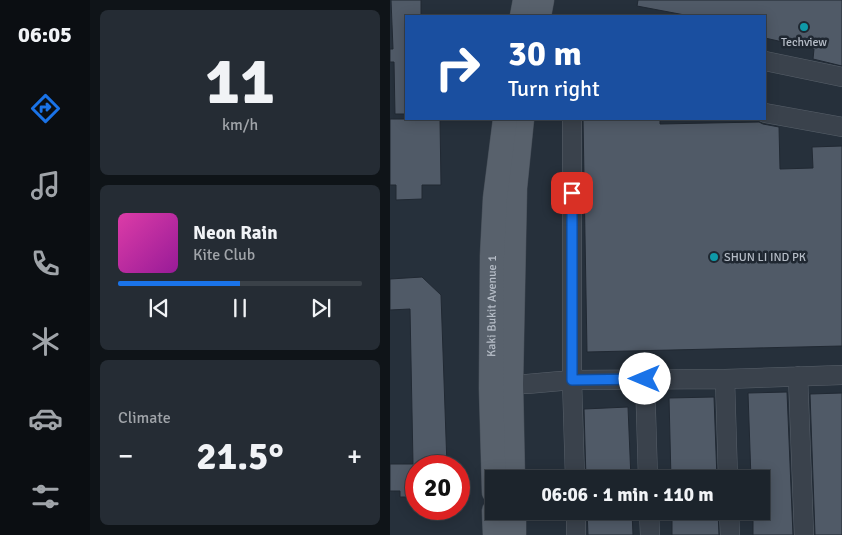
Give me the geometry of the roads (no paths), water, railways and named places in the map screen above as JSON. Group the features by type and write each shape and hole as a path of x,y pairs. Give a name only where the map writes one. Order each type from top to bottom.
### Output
{"main road":[{"path":"522,15 525,0"},
{"path":"540,15 542,0"},
{"name":"Kaki Bukit Avenue 1","path":"493,470 491,388 492,256 495,198 505,120"},
{"name":"Kaki Bukit Avenue 1","path":"513,470 511,384 515,188 522,120"},
{"path":"494,520 495,535"},
{"path":"514,520 514,535"}],"lane":[{"path":"766,61 842,77"},
{"path":"766,113 842,127"},
{"path":"572,120 572,380 575,470"},
{"path":"511,384 572,380 725,379 842,375"},
{"path":"798,376 804,535"},
{"path":"645,379 648,470"},
{"path":"725,379 728,470"},
{"path":"576,520 576,535"},
{"path":"649,520 650,535"},
{"path":"729,520 730,535"}],"place":[{"name":"Techview","path":"804,27"},
{"name":"SHUN LI IND PK","path":"714,257"}]}
